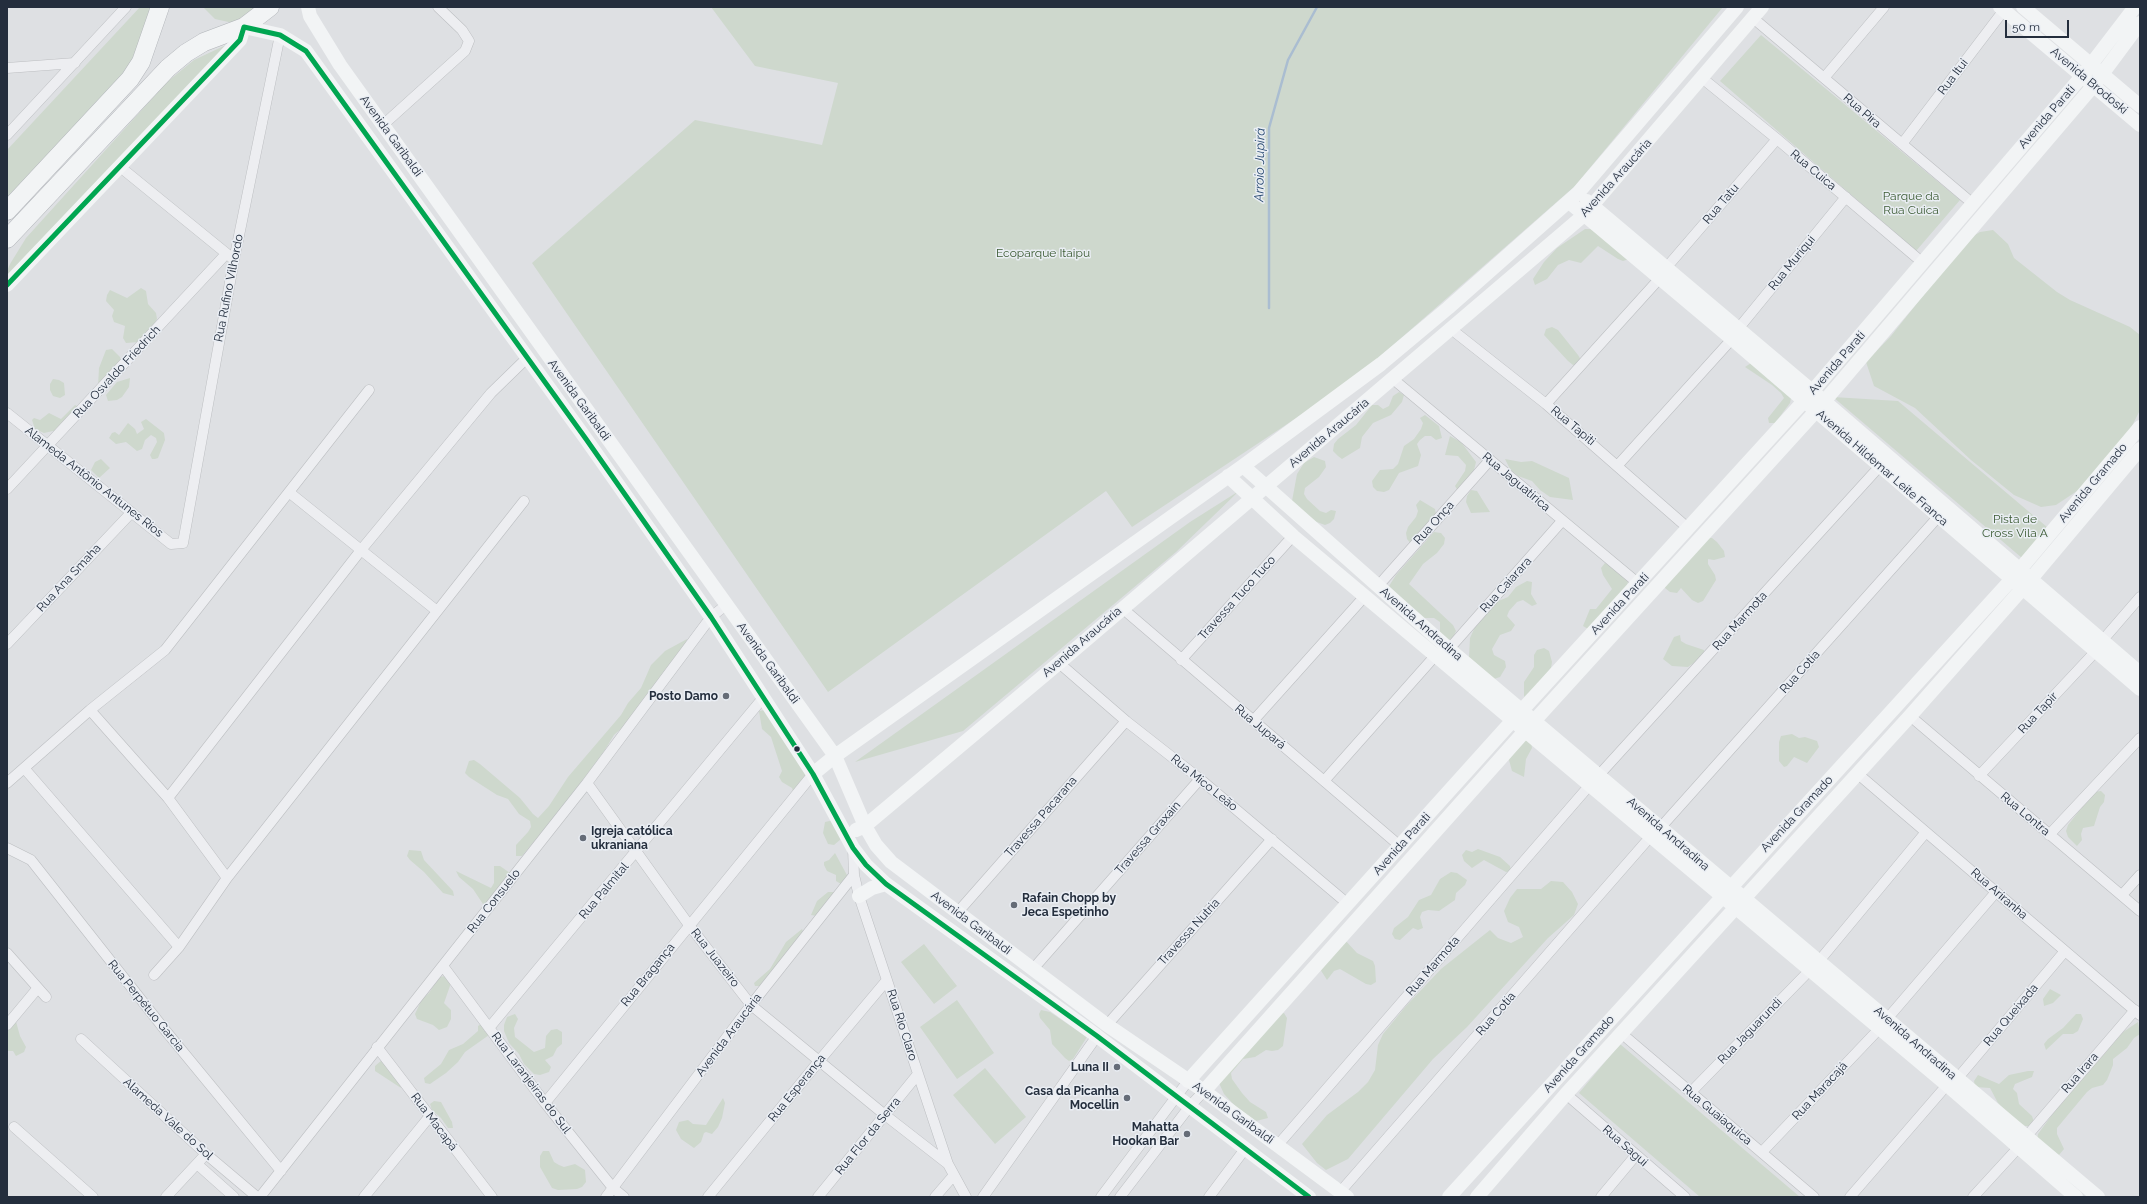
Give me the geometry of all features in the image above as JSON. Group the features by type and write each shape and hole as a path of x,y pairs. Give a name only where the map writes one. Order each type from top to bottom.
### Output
{"highway":[{"path":"7,211 130,79 141,62 160,7"},
{"path":"7,239 174,62 186,52 204,42 244,27 270,7"},
{"path":"7,250 72,170"}],"street":[{"path":"7,136 126,7"},
{"name":"Avenida Garibaldi","path":"308,7 310,16 340,65 834,756 864,826 876,845 891,862 1106,1025 1204,1092 1344,1194"},
{"path":"383,125 465,51 469,41 462,30 438,7"},
{"name":"Avenida Araucária","path":"812,774 834,756 1243,466 1381,364 1448,308 1573,198 1738,7"},
{"name":"Avenida Araucária","path":"864,826 1059,663 1589,210 1762,7"},
{"path":"1824,78 1884,7"},
{"name":"Avenida Brodoski","path":"2023,7 2098,80 2140,124"},
{"name":"Avenida Parati","path":"1101,1197 1188,1081 1517,716 1808,397 2087,70 2135,7"},
{"name":"Avenida Brodoski","path":"2002,9 2087,70"},
{"name":"Rua Itui","path":"1902,144 2002,9"},
{"name":"Rua Pira","path":"1753,18 1972,203"},
{"name":"Avenida Parati","path":"1120,1197 1190,1106 1530,726 1820,406 2098,80 2140,23"},
{"path":"7,284 240,40 244,27"},
{"name":"Avenida Garibaldi","path":"244,27 280,35 306,51 313,58 577,426 711,617 812,774 853,848 866,865 886,884 1097,1036 1190,1106 1245,1150 1309,1197"},
{"name":"Rua Rufino Vilhordo","path":"183,542 230,257 280,35"},
{"path":"7,68 75,63"},
{"name":"Rua Cuica","path":"1702,78 1777,139 1923,263"},
{"name":"Avenida Brodoski","path":"2098,80 2140,106"},
{"name":"Rua Tatu","path":"1546,404 1663,273 1777,139"},
{"path":"119,166 230,257"},
{"name":"Avenida Hildemar Leite Franca","path":"1573,198 1820,406 2099,646 2140,689"},
{"name":"Rua Muriqui","path":"1618,465 1735,334 1846,198"},
{"name":"Rua Osvaldo Friedrich","path":"7,489 230,257"},
{"name":"Rua Tapiti","path":"1451,329 1546,404 1618,465 1689,529"},
{"path":"168,798 362,550 491,393 527,358"},
{"name":"Rua Jaguatirica","path":"1393,379 1639,584"},
{"path":"7,783 90,710 165,650 290,493 369,390"},
{"name":"Avenida Hildemar Leite Franca","path":"1820,406 1880,466 1938,517 2021,580"},
{"name":"Alameda Antônio Antunes Rios","path":"7,413 47,447 171,544 183,542"},
{"path":"577,426 591,416"},
{"name":"Avenida Gramado","path":"1477,1197 1566,1094 1910,716 2021,580 2140,427"},
{"name":"Avenida Gramado","path":"1449,1197 1726,892 2021,580 2140,449"},
{"name":"Rua Onça","path":"1378,586 1490,460"},
{"name":"Avenida Andradina","path":"1243,466 1449,649 1517,716"},
{"name":"Rua Marmota","path":"1599,775 1880,466"},
{"name":"Avenida Andradina","path":"1228,476 1293,536 1435,656 1599,775 1656,832 1739,904 1814,965 2022,1142 2098,1197"},
{"path":"290,493 437,611"},
{"path":"154,975 179,946 227,878 524,501"},
{"name":"Rua Ana Smaha","path":"7,644 131,513"},
{"name":"Rua Cotia","path":"1344,1194 1656,832 1938,517"},
{"name":"Rua Caiarara","path":"1449,649 1562,521"},
{"name":"Travessa Tuco Tuco","path":"1181,660 1293,536"},
{"path":"1253,721 1365,596"},
{"name":"Rua Tapir","path":"1979,776 2099,646 2140,597"},
{"name":"Rua Consuelo","path":"259,1197 587,783 711,617 726,605"},
{"name":"Rua Jupará","path":"1122,608 1400,846"},
{"name":"Avenida Hildemar Leite Franca","path":"2099,646 2140,673"},
{"path":"1324,781 1435,656"},
{"name":"Rua Mico Leão","path":"1059,663 1126,721 1272,839 1348,904"},
{"name":"Rua Palmital","path":"489,1028 636,853 763,698"},
{"path":"90,710 168,798 227,878"},
{"name":"Rua Lontra","path":"1910,716 2140,911"},
{"name":"Travessa Pacarana","path":"957,913 1126,721"},
{"name":"Avenida Andradina","path":"1530,726 1589,786 1656,832"},
{"path":"2049,834 2140,738"},
{"path":"24,768 179,946"},
{"name":"Rua Bragança","path":"545,1103 812,774"},
{"name":"Rua Ariranha","path":"1858,774 2137,1012"},
{"name":"Travessa Graxain","path":"1033,969 1200,780"},
{"name":"Rua Juazeiro","path":"587,783 689,925 752,1005 885,1115 948,1164"},
{"name":"Rua Marmota","path":"1277,1146 1589,786"},
{"path":"842,829 855,830 864,826"},
{"name":"Rua Jaguarundi","path":"1691,1092 1814,965 1926,832"},
{"name":"Travessa Nutria","path":"1106,1025 1272,839"},
{"name":"Rua Perpétuo Garcia","path":"7,848 31,860 155,1018 281,1171"},
{"name":"Rua Rio Claro","path":"853,848 854,875 859,896 948,1164 966,1197"},
{"name":"Avenida Araucária","path":"606,1197 752,1005 854,875"},
{"path":"2122,895 2140,875"},
{"path":"859,896 872,888 886,884"},
{"name":"Rua Maracajá","path":"1762,1152 1883,1024 1996,892"},
{"name":"Rua Queixada","path":"1850,1197 2065,951"},
{"path":"7,953 37,989 46,997"},
{"name":"Rua Laranjeiras do Sul","path":"443,966 545,1103 613,1188 624,1197"},
{"name":"Rua Esperança","path":"708,1197 887,980"},
{"path":"7,1024 37,989"},
{"name":"Rua Irara","path":"1973,1197 2137,1012"},
{"name":"Rua Guaiaquica","path":"1621,1033 1814,1197"},
{"path":"983,1197 1097,1036"},
{"name":"Alameda Vale do Sol","path":"81,1039 206,1154 259,1197"},
{"name":"Rua Macapá","path":"377,1047 430,1116 486,1195"},
{"name":"Rua Flor da Serra","path":"818,1197 918,1074"},
{"name":"Rua Sagui","path":"1566,1094 1686,1197"},
{"path":"364,1197 430,1116"},
{"path":"14,1127 93,1197"},
{"name":"Avenida Andradina","path":"2022,1142 2076,1197"},
{"path":"1209,1197 1245,1150"},
{"path":"166,1197 206,1154"},
{"path":"1601,1197 1636,1155"},
{"name":"Alameda Vale do Sol","path":"197,1164 234,1197"},
{"path":"935,1197 954,1175"}],"green space":[{"path":"140,7 153,7 136,51 125,74 7,205 7,150"},
{"path":"203,7 264,7 233,23 215,19"},
{"name":"Ecoparque Itaipu","path":"711,7 1723,7 1575,186 1352,381 1132,527 1106,491 828,692 532,263 695,120 822,145 838,83 755,66"},
{"name":"Parque da Rua Cuica","path":"1761,35 1960,200 1916,251 1720,81"},
{"path":"226,45 7,280 7,271 10,264 26,238 167,82 194,60"},
{"path":"1585,229 1591,229 1629,259 1623,261 1618,259 1598,246 1581,263 1569,260 1558,265 1547,279 1535,285 1533,279 1544,262 1557,248"},
{"path":"1993,230 2008,244 2014,258 2057,292 2070,300 2130,327 2140,335 2140,410 2131,428 2083,487 2056,505 2041,507 2014,495 1971,460 1915,408 1874,386 1866,362 1891,336 1968,239 1980,232"},
{"path":"141,288 146,291 148,304 156,313 157,319 149,335 139,342 126,343 123,338 125,326 114,322 112,316 114,310 106,301 107,295 110,290 127,298"},
{"path":"1552,327 1558,330 1578,355 1581,360 1578,364 1573,365 1568,361 1544,335 1546,329"},
{"path":"112,349 120,357 122,363 98,386 99,368 106,350"},
{"path":"1751,363 1791,398 1790,403 1775,423 1769,423 1768,418 1784,398 1772,385 1745,367"},
{"path":"130,378 129,387 122,397 117,400 108,401 106,395 117,382"},
{"path":"53,379 64,383 65,395 60,398 53,396 50,390 50,384"},
{"path":"1399,392 1404,395 1402,402 1391,415 1373,423 1362,437 1360,448 1342,459 1333,451 1334,444 1338,439 1356,425 1372,405 1378,405 1383,409 1389,406 1393,396"},
{"name":"Pista de Cross Vila A","path":"1833,397 1898,401 2047,527 2022,558"},
{"path":"75,405 77,406 77,410 59,433 53,431 44,433 35,429 32,420 34,418 40,420 49,413 61,419"},
{"path":"1425,415 1439,426 1442,438 1436,440 1431,436 1425,436 1420,440 1417,444 1421,455 1418,466 1399,473 1389,490 1384,492 1377,491 1373,487 1372,481 1380,470 1393,469 1398,464 1404,446 1414,439 1421,429 1423,423 1420,418"},
{"path":"146,419 164,433 165,440 158,458 152,459 150,455 157,442 156,438 151,435 145,440 142,449 137,451 126,442 116,444 109,438 112,433 115,432 119,435 128,423 135,429 137,434 144,429 141,422"},
{"path":"1450,436 1461,442 1476,462 1473,474 1458,491 1455,486 1465,471 1466,465 1458,456 1445,455"},
{"path":"1314,457 1325,461 1326,467 1319,477 1305,488 1304,494 1307,499 1320,511 1326,513 1331,510 1336,511 1334,519 1325,525 1314,521 1292,501 1297,474 1304,463"},
{"path":"101,459 110,468 99,478 91,470 95,462"},
{"path":"1505,459 1521,462 1532,461 1569,478 1573,500 1550,497 1540,490 1532,481 1518,476 1510,469"},
{"path":"1471,490 1477,491 1490,512 1471,513 1466,502 1467,496"},
{"path":"1239,491 1176,552 963,731 855,762 1190,522"},
{"path":"1420,500 1435,509 1436,514 1411,544 1407,539 1406,533 1408,527 1416,517 1418,511 1416,505"},
{"path":"1434,532 1441,533 1445,538 1444,544 1437,553 1423,564 1409,584 1453,625 1456,631 1453,637 1446,642 1440,634 1440,622 1434,618 1422,618 1389,586 1396,575"},
{"path":"1705,537 1712,538 1717,542 1724,551 1725,557 1714,560 1708,559 1708,564 1715,575 1716,580 1703,601 1698,603 1692,600 1681,588 1677,593 1670,592 1665,588 1665,582"},
{"path":"1605,563 1611,565 1628,581 1627,587 1588,629 1583,626 1590,609 1596,609 1612,589 1603,575 1601,568"},
{"path":"1527,581 1532,582 1531,594 1537,604 1532,606 1523,600 1517,602 1509,611 1507,616 1515,625 1511,631 1500,635 1492,649 1494,655 1505,661 1506,667 1500,677 1494,679 1469,657 1470,638 1475,627 1496,602 1508,597 1516,587"},
{"path":"1680,635 1681,641 1704,650 1705,655 1688,667 1672,666 1663,659 1674,637"},
{"path":"687,639 685,649 623,727 614,735 603,753 562,808 522,856 516,856 516,845 531,827 530,821 519,814 508,799 497,795 469,777 465,773 469,761 474,760 480,764 520,798 538,818 549,806 568,777 621,715 628,703 641,688 651,665 665,651"},
{"path":"1544,648 1549,651 1552,662 1551,668 1535,687 1524,697 1524,682 1534,667 1534,655 1537,650"},
{"path":"765,710 808,776 794,794 792,788 782,782 779,777 782,771 771,737 762,729 759,711"},
{"path":"1792,734 1799,738 1805,737 1817,741 1819,747 1807,763 1794,757 1787,766 1784,767 1779,761 1779,742 1781,736"},
{"path":"1520,739 1531,742 1532,748 1526,759 1524,777 1512,771 1509,760 1509,754"},
{"path":"2101,791 2105,795 2104,802 2100,807 2094,826 2083,828 2081,834 2082,840 2077,846 2068,837 2066,831 2068,825 2094,792"},
{"path":"834,820 841,839 834,845 828,844 823,833 825,822"},
{"path":"1478,849 1500,857 1510,866 1511,871 1506,872 1484,860 1472,868 1464,861 1462,855 1466,850 1472,852"},
{"path":"409,850 421,851 424,860 453,891 454,896 443,893 424,872 410,860 407,856"},
{"path":"835,853 848,877 841,884 836,881 836,875 827,871 824,865 824,862 829,860"},
{"path":"494,866 500,866 510,873 489,902 483,904 473,889 459,877 456,871 491,888 494,883"},
{"path":"1451,872 1457,873 1467,880 1465,885 1456,893 1455,900 1439,911 1428,910 1422,912 1420,917 1423,928 1418,930 1413,928 1400,940 1395,939 1392,934 1394,928 1408,917 1419,900 1431,895 1440,879"},
{"path":"1551,881 1563,882 1572,892 1578,904 1574,915 1548,938 1467,1027 1433,1059 1348,1159 1326,1170 1317,1163 1302,1144 1327,1115 1358,1092 1368,1082 1375,1070 1378,1045 1383,1034 1406,1006 1441,969 1490,930 1498,938 1511,943 1523,937 1519,927 1508,922 1504,911 1510,898 1517,889 1541,889"},
{"path":"828,892 834,892 817,916 811,915 817,901"},
{"path":"802,929 804,934 761,986 755,986 754,983 770,969 786,942"},
{"path":"1344,939 1357,953 1373,961 1375,966 1376,982 1371,985 1366,984 1340,969 1334,971 1327,980 1320,969"},
{"path":"924,944 957,986 934,1004 901,962"},
{"path":"445,976 451,983 444,1003 451,1010 451,1019 447,1027 439,1030 433,1025 417,1019 415,1014 422,999 429,993 439,977"},
{"path":"2050,989 2061,995 2053,1003 2044,1006 2043,999"},
{"path":"957,1000 994,1053 957,1079 920,1027"},
{"path":"1041,1010 1050,1012 1087,1037 1073,1059 1069,1061 1052,1044 1050,1030 1040,1018 1039,1014"},
{"path":"1284,1013 1287,1018 1283,1046 1278,1050 1266,1050 1255,1057 1243,1059 1231,1073 1232,1079 1250,1102 1266,1112 1268,1118 1256,1121 1236,1107 1224,1094 1219,1083 1278,1014"},
{"path":"515,1014 518,1019 514,1028 515,1037 534,1052 545,1048 546,1036 551,1030 557,1029 562,1032 562,1044 557,1048 553,1056 545,1060 551,1067 549,1072 540,1075 534,1074 524,1064 519,1054 509,1043 504,1031 504,1025 507,1017"},
{"path":"2076,1014 2081,1014 2083,1019 2078,1031 2073,1034 2063,1034 2046,1050 2044,1044 2048,1039 2063,1028"},
{"path":"15,1018 20,1036 26,1047 24,1052 16,1056 13,1051 7,1051 7,1029"},
{"path":"2138,1022 2140,1034 2134,1038 2127,1048 2113,1059 2113,1065 2107,1080 2103,1085 2092,1088 2087,1092 2057,1128 2057,1134 2064,1149 2059,1155 2037,1140 2038,1134 2054,1112 2123,1032"},
{"path":"481,1024 489,1035 465,1052 458,1062 446,1073 430,1084 425,1083 424,1078 441,1064 449,1050 463,1044 478,1031 478,1026"},
{"path":"1620,1044 1800,1197 1700,1197 1579,1093"},
{"path":"382,1060 401,1088 375,1071 375,1066"},
{"path":"985,1068 1026,1117 995,1144 953,1095"},
{"path":"2034,1071 2032,1077 2015,1084 2013,1089 2017,1093 2019,1104 2032,1116 2034,1122 2030,1126 2025,1126 2010,1116 1998,1103 1990,1088 1975,1087 1974,1081 1978,1075 1999,1084 2009,1075"},
{"path":"723,1098 725,1103 722,1118 718,1127 712,1134 706,1132 704,1133 701,1142 694,1148 681,1139 676,1130 679,1122 688,1120 693,1124 706,1125"},
{"path":"434,1101 441,1102 452,1122 453,1128 448,1128 441,1118 432,1110 430,1104"},
{"path":"543,1151 549,1151 554,1162 559,1165 564,1167 575,1164 585,1170 586,1182 582,1187 577,1189 558,1190 552,1188 540,1167 540,1156"}],"waterway":[{"name":"Arroio Jupirá","path":"1269,308 1269,128 1288,60 1317,7"}],"transit line":[{"path":"7,285 240,40 244,27 280,35 306,51 586,439 711,617 813,774 853,848 866,865 886,884 1097,1036 1309,1197"}],"place":[{"name":"Posto Damo","path":"726,696"},
{"name":"Igreja católica ukraniana","path":"583,838"},
{"name":"Rafain Chopp by Jeca Espetinho","path":"1014,905"},
{"name":"Luna II","path":"1117,1067"},
{"name":"Casa da Picanha Mocellin","path":"1127,1098"},
{"name":"Mahatta Hookan Bar","path":"1187,1134"}]}
